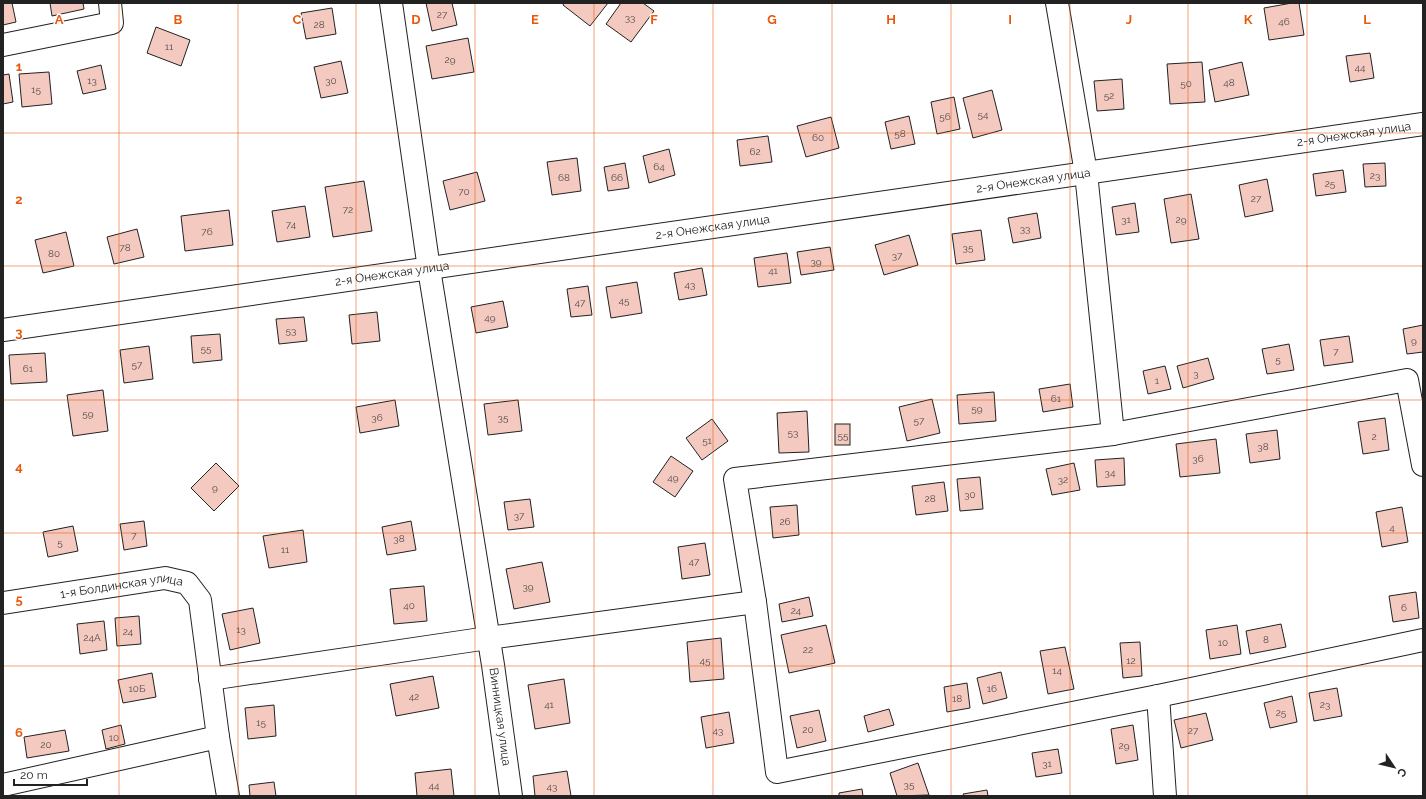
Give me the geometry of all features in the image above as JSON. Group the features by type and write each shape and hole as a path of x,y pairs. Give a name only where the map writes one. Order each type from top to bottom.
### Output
{"street":[{"path":"3,45 112,23 110,3"},
{"name":"Винницкая улица","path":"391,3 429,269 488,638 510,796"},
{"path":"1057,3 1086,173 1112,434"},
{"name":"2-я Онежская улица","path":"3,330 1423,124"},
{"path":"1423,465 1407,380 1112,434 735,479 755,602 777,772 1158,696 1423,640"},
{"name":"1-я Болдинская улица","path":"3,603 165,578 187,583 200,600 218,738 228,796"},
{"path":"210,679 488,638 755,602"},
{"path":"1158,696 1165,796"},
{"path":"3,785 218,738"}],"building":[{"path":"3,3 12,3 16,22 3,25"},
{"path":"50,3 83,3 84,9 52,16"},
{"path":"426,3 452,3 457,25 432,31"},
{"path":"564,3 608,3 590,26 563,5"},
{"path":"621,3 643,3 654,11 631,42 606,24"},
{"path":"1299,3 1304,35 1269,40 1264,8"},
{"path":"332,8 336,34 306,39 301,13"},
{"path":"156,27 190,40 181,66 147,53"},
{"path":"468,38 474,72 432,79 426,46"},
{"path":"1370,53 1374,78 1350,82 1346,56"},
{"path":"341,61 348,93 321,98 314,67"},
{"path":"1202,62 1205,102 1170,104 1167,64"},
{"path":"1242,62 1249,95 1215,102 1209,70"},
{"path":"101,65 106,89 83,94 77,71"},
{"path":"49,72 52,104 22,107 19,74"},
{"path":"9,74 13,102 3,104 3,75"},
{"path":"1122,79 1124,109 1097,111 1094,81"},
{"path":"992,90 1002,130 973,138 963,98"},
{"path":"954,97 960,129 937,134 931,102"},
{"path":"909,116 915,144 891,149 885,122"},
{"path":"831,117 839,148 806,157 797,126"},
{"path":"768,136 772,162 740,166 737,140"},
{"path":"669,149 675,175 649,183 643,156"},
{"path":"577,158 581,191 552,195 547,162"},
{"path":"625,163 629,188 608,191 604,167"},
{"path":"1385,163 1386,186 1365,187 1363,164"},
{"path":"1343,170 1346,192 1316,196 1313,174"},
{"path":"477,172 485,201 450,210 443,181"},
{"path":"1267,179 1273,211 1245,217 1239,185"},
{"path":"364,181 372,231 333,237 325,187"},
{"path":"1191,194 1199,239 1171,243 1164,199"},
{"path":"1135,203 1139,232 1116,235 1112,207"},
{"path":"305,206 310,237 277,242 272,211"},
{"path":"229,210 233,245 185,251 181,216"},
{"path":"1037,213 1041,238 1013,243 1008,218"},
{"path":"137,229 144,257 114,264 107,237"},
{"path":"981,230 985,260 956,264 952,234"},
{"path":"66,232 74,266 43,273 35,240"},
{"path":"909,235 918,265 884,275 875,245"},
{"path":"830,247 834,270 801,275 797,252"},
{"path":"787,253 791,283 758,287 754,258"},
{"path":"702,268 707,295 679,300 674,273"},
{"path":"637,282 642,313 611,318 606,287"},
{"path":"588,286 592,315 571,317 567,289"},
{"path":"503,301 508,327 476,333 471,307"},
{"path":"377,312 380,341 352,344 349,315"},
{"path":"304,317 307,341 279,344 276,319"},
{"path":"1423,325 1423,352 1407,354 1403,329"},
{"path":"220,334 222,360 193,363 191,336"},
{"path":"1349,336 1353,362 1324,366 1320,340"},
{"path":"1289,344 1294,370 1267,374 1262,349"},
{"path":"149,346 153,379 124,383 120,350"},
{"path":"45,353 47,382 11,384 9,355"},
{"path":"1208,358 1214,379 1183,388 1177,366"},
{"path":"1165,366 1171,389 1148,394 1143,371"},
{"path":"1070,384 1073,407 1043,412 1039,389"},
{"path":"103,390 108,431 73,436 67,395"},
{"path":"994,392 996,421 959,424 957,395"},
{"path":"932,399 940,433 907,441 899,407"},
{"path":"395,400 399,426 360,433 356,407"},
{"path":"518,400 522,431 488,435 484,404"},
{"path":"807,411 809,452 779,453 777,413"},
{"path":"1385,418 1389,450 1363,454 1358,422"},
{"path":"712,419 728,441 702,460 686,438"},
{"path":"835,424 850,424 850,445 835,445"},
{"path":"1277,430 1280,459 1250,463 1246,434"},
{"path":"1216,439 1220,473 1180,477 1176,444"},
{"path":"671,456 693,471 675,497 653,482"},
{"path":"1124,458 1125,485 1097,487 1095,460"},
{"path":"216,463 239,486 214,511 191,488"},
{"path":"1074,463 1080,490 1052,495 1046,469"},
{"path":"980,477 983,509 960,511 957,479"},
{"path":"944,482 948,511 916,515 912,486"},
{"path":"530,499 534,527 508,530 504,502"},
{"path":"797,505 799,535 773,538 770,507"},
{"path":"1402,507 1408,542 1382,547 1376,512"},
{"path":"144,521 147,546 124,550 120,524"},
{"path":"411,521 416,550 387,555 382,527"},
{"path":"73,526 78,551 48,557 43,532"},
{"path":"303,530 307,562 269,568 263,536"},
{"path":"705,543 710,575 682,579 678,547"},
{"path":"542,562 550,602 514,609 506,569"},
{"path":"424,586 427,621 394,624 390,589"},
{"path":"1416,592 1419,618 1393,622 1389,596"},
{"path":"809,597 813,616 782,622 779,604"},
{"path":"253,608 260,643 230,650 222,614"},
{"path":"139,616 141,644 117,646 115,618"},
{"path":"104,621 107,650 80,654 77,624"},
{"path":"1281,624 1286,647 1250,654 1246,631"},
{"path":"826,625 835,663 789,673 781,635"},
{"path":"1237,625 1241,654 1210,659 1206,630"},
{"path":"721,638 724,679 690,682 687,642"},
{"path":"1140,642 1142,676 1123,678 1120,643"},
{"path":"1065,647 1074,689 1048,694 1040,651"},
{"path":"1001,672 1007,698 983,704 977,678"},
{"path":"152,673 156,697 123,703 118,680"},
{"path":"433,676 439,708 396,716 390,684"},
{"path":"564,679 570,723 535,729 528,685"},
{"path":"967,683 970,708 947,712 944,687"},
{"path":"1337,688 1342,716 1314,721 1309,693"},
{"path":"1292,696 1297,722 1270,728 1264,703"},
{"path":"274,705 276,736 248,739 245,708"},
{"path":"889,709 894,725 868,732 864,716"},
{"path":"819,710 826,741 797,748 790,716"},
{"path":"729,712 734,743 706,748 701,717"},
{"path":"1206,713 1213,740 1181,748 1174,720"},
{"path":"121,725 125,744 106,749 102,730"},
{"path":"1133,725 1138,760 1116,764 1111,729"},
{"path":"65,730 69,751 27,758 24,737"},
{"path":"1058,749 1062,773 1036,777 1032,753"},
{"path":"918,763 929,795 897,796 890,773"},
{"path":"451,769 454,796 417,796 415,773"},
{"path":"567,771 571,796 535,796 533,776"},
{"path":"274,782 276,796 250,796 249,785"},
{"path":"862,789 863,796 839,796 839,793"},
{"path":"987,790 988,796 964,796 963,794"}]}
